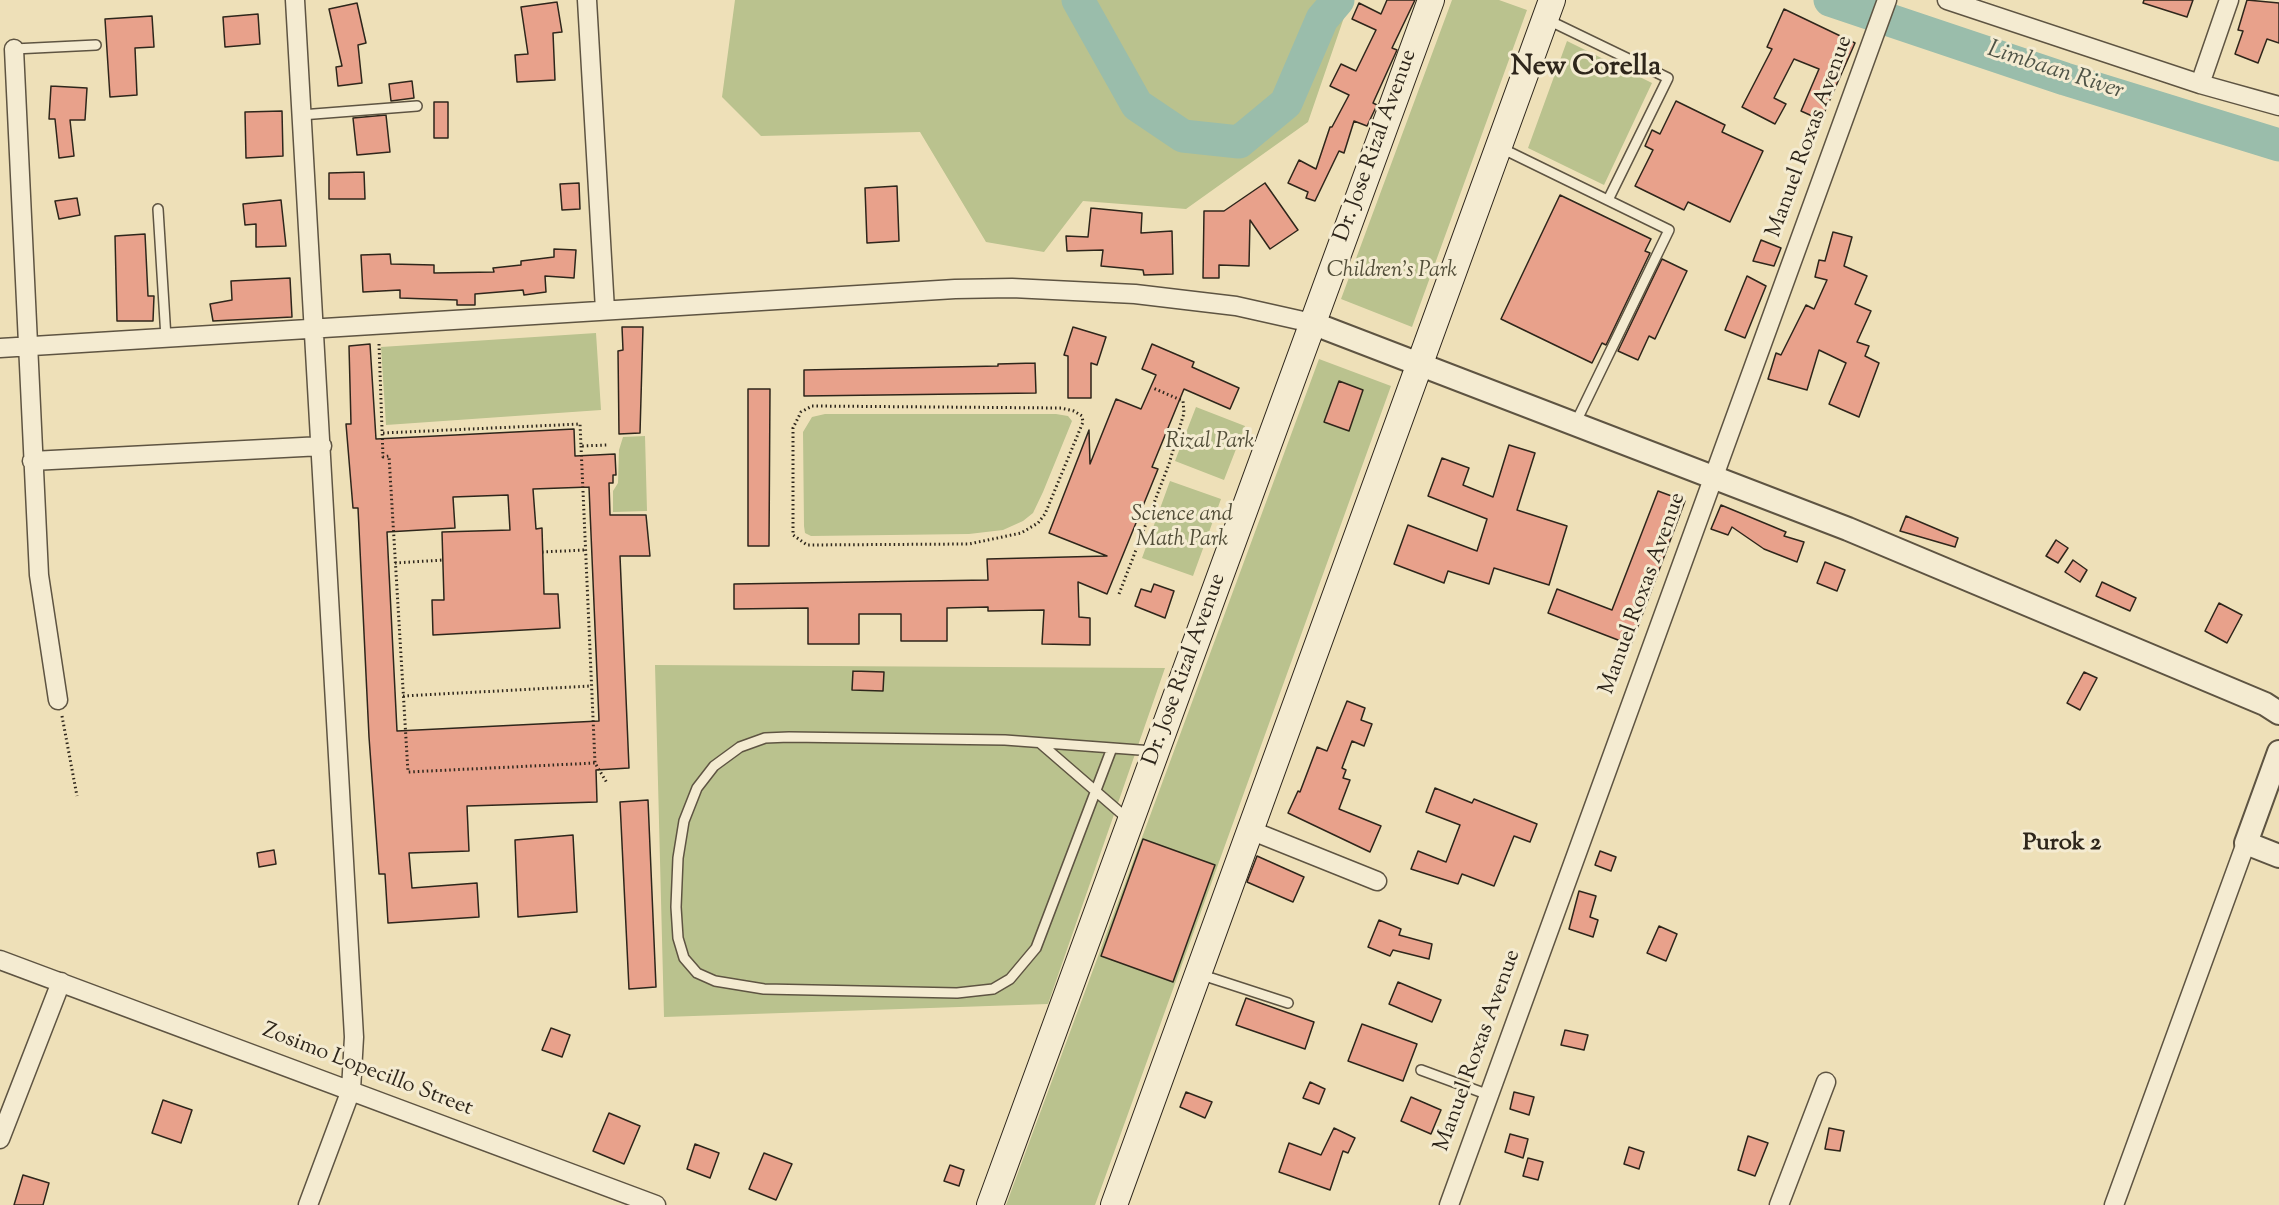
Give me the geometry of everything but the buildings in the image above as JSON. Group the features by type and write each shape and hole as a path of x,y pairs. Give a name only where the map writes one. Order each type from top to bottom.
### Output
{"main road":[{"name":"Dr. Jose Rizal Avenue","path":"990,1205 1431,0"},
{"path":"1114,1205 1549,9"}],"street":[{"path":"294,0 322,446 354,1037 351,1090 308,1205"},
{"path":"587,0 605,310"},
{"path":"1947,0 2200,84 2279,106"},
{"path":"2200,84 2229,0"},
{"name":"Manuel Roxas Avenue","path":"1449,1205 1886,3"},
{"path":"14,50 39,576 58,700"},
{"path":"0,348 901,291 1012,288 1081,290 1214,303 1275,313 1312,323 1420,364 1848,530 2265,704 2279,713"},
{"path":"32,461 322,446"},
{"path":"2114,1205 2279,752"},
{"path":"1250,831 1377,881"},
{"path":"2246,843 2279,856"},
{"name":"Zosimo Lopecillo Street","path":"0,960 655,1205"},
{"path":"0,1139 61,982"},
{"path":"1779,1205 1826,1082"}],"lane":[{"path":"1549,9 1668,78 1608,200"},
{"path":"14,50 96,45"},
{"path":"302,115 417,106"},
{"path":"1499,147 1668,230 1575,424"},
{"path":"158,208 166,338"},
{"path":"1112,748 1036,948 1010,979 993,989 957,993 764,989 715,981 698,973 684,958 678,938 676,907 678,858 684,821 697,788 714,766 740,747 765,738 789,737 1040,743 1156,751"},
{"path":"1040,743 1131,821"},
{"path":"1198,974 1288,1003"},
{"path":"1421,1070 1489,1095"}],"path":[{"path":"389,343 378,344 383,457 389,456 408,772 595,763"},
{"path":"1119,594 1169,464 1184,412 1183,401 1153,388"},
{"path":"812,406 1060,408 1074,411 1082,416 1082,429 1045,514 1038,523 1021,533 969,544 807,545 793,535 793,428 801,411 812,406"},
{"path":"382,433 580,424 595,763 607,783"},
{"path":"581,446 608,445"},
{"path":"542,552 585,550"},
{"path":"395,563 443,560"},
{"path":"403,696 591,686"},
{"path":"58,700 77,796"}],"green space":[{"path":"735,0 1350,0 1308,122 1186,209 1083,201 1044,252 986,242 920,132 761,136 722,97"},
{"name":"Children's Park","path":"1452,0 1499,0 1527,10 1412,327 1341,299"},
{"path":"1567,41 1652,83 1604,185 1528,148"},
{"path":"596,333 601,410 386,425 381,347"},
{"path":"1319,359 1391,386 1095,1205 1006,1205"},
{"name":"Rizal Park","path":"1196,407 1245,426 1224,480 1175,461"},
{"path":"825,414 1056,414 1068,416 1072,421 1033,513 1023,521 1003,530 969,534 811,536 805,533 804,526 803,432 812,417"},
{"path":"645,436 647,511 613,512 613,491 618,483 619,450 623,437"},
{"name":"Science and Math Park","path":"1170,481 1221,499 1193,576 1142,558"},
{"path":"655,665 1165,668 1048,1004 664,1017"}],"waterway":[{"name":"Limbaan River","path":"1078,0 1137,105 1183,136 1239,142 1286,103 1322,19 1338,0"},
{"name":"Limbaan River","path":"1830,0 2065,79 2279,145"}],"district":[{"name":"New Corella","path":"1586,69"},
{"name":"Purok 2","path":"2062,845"}]}
